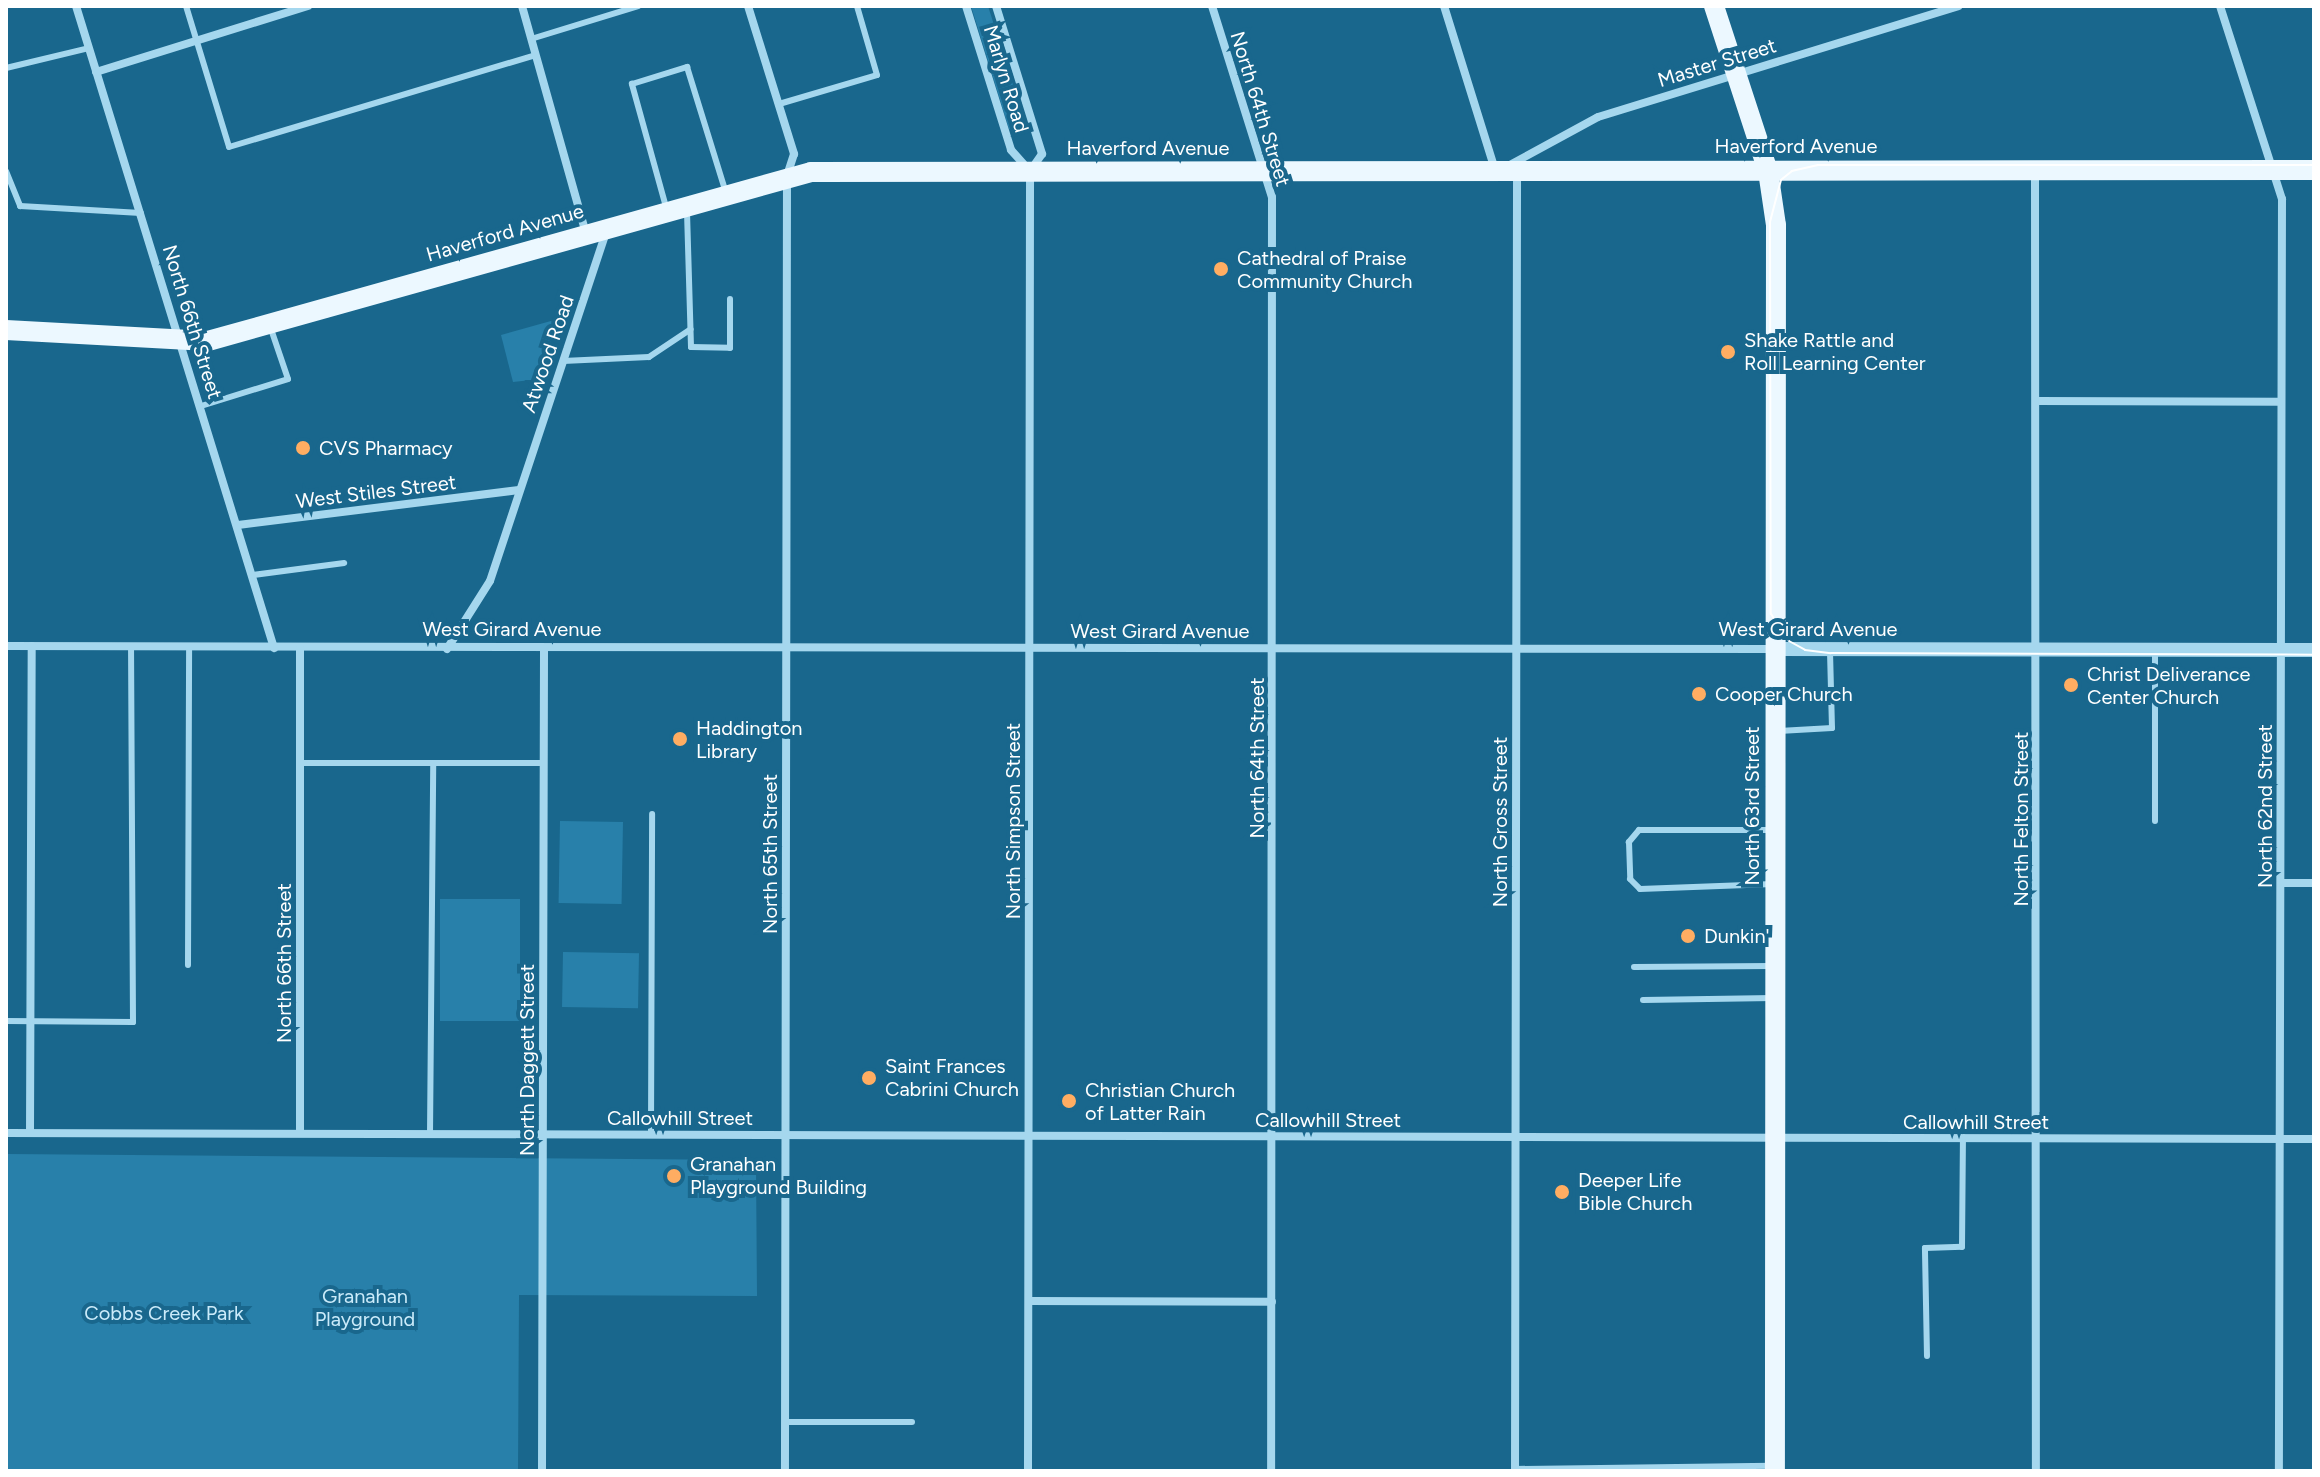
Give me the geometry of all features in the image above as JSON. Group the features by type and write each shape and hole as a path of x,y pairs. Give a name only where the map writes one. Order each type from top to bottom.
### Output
{"main road":[{"name":"North 63rd Street","path":"1714,6 1768,171 1776,225 1775,1468"},
{"name":"Haverford Avenue","path":"6,330 208,341 787,175 2035,168 2314,170"}],"street":[{"name":"North 66th Street","path":"76,6 274,648"},
{"path":"522,6 586,234"},
{"name":"North 65th Street","path":"748,6 794,154 787,175 785,1471"},
{"name":"Marlyn Road","path":"966,6 1011,150 1030,172 1042,154 996,6"},
{"name":"North 64th Street","path":"1212,6 1272,197 1271,1471"},
{"path":"1444,6 1496,173"},
{"name":"Master Street","path":"1496,173 1598,117 1931,10 1958,6"},
{"name":"North 62nd Street","path":"2220,6 2282,199 2279,1471"},
{"path":"96,72 301,7"},
{"name":"North Felton Street","path":"2035,168 2038,401 2035,649 2036,1471"},
{"name":"North Simpson Street","path":"1028,1471 1030,172"},
{"name":"North Gross Street","path":"1515,1470 1517,173"},
{"name":"Atwood Road","path":"519,490 608,228"},
{"path":"2038,401 2280,402"},
{"path":"447,649 490,581 519,490"},
{"name":"West Stiles Street","path":"238,525 519,490"},
{"name":"West Girard Avenue","path":"6,646 1274,651 2314,650"},
{"path":"30,1133 32,646"},
{"name":"North 66th Street","path":"300,648 300,1133"},
{"name":"North Daggett Street","path":"542,1471 544,649"},
{"path":"2281,883 2314,883"},
{"name":"Callowhill Street","path":"6,1133 2314,1139"},
{"path":"1029,1301 1272,1302"}],"lane":[{"path":"186,6 229,147 535,55"},
{"path":"531,39 638,6"},
{"path":"779,104 877,75 857,6"},
{"path":"6,68 89,48"},
{"path":"726,193 687,67 632,84 676,208 691,347 730,348 730,299"},
{"path":"6,171 20,206 141,213"},
{"path":"201,406 288,379 270,325"},
{"path":"563,361 649,357 691,329"},
{"path":"253,575 344,563"},
{"path":"6,1021 133,1022 131,646"},
{"path":"188,965 189,646"},
{"path":"2155,649 2155,821"},
{"path":"1776,731 1832,728 1830,650"},
{"path":"300,763 543,763"},
{"path":"430,1134 433,763"},
{"path":"651,1134 652,814"},
{"path":"1776,830 1639,830 1629,842 1630,879 1640,889 1776,884"},
{"path":"1634,967 1776,966"},
{"path":"1643,1000 1776,998"},
{"path":"1927,1356 1925,1248 1962,1247 1963,1137"},
{"path":"785,1422 912,1422"},
{"path":"1515,1470 1775,1468"}],"green space":[{"path":"971,6 988,6 1025,123 1019,133 1009,129"},
{"path":"558,319 540,379 513,382 501,335"},
{"path":"560,821 623,822 622,904 559,903"},
{"path":"440,899 520,899 520,1021 440,1021"},
{"path":"563,952 639,953 638,1008 562,1007"},
{"name":"Cobbs Creek Park","path":"6,1154 751,1160 756,1166 757,1296 519,1295 518,1471 6,1471"}],"tram line":[{"path":"2314,165 1818,165 1792,171 1781,180 1770,222 1771,614 1789,641 1805,650 1831,653 2314,655"}],"place":[{"name":"Cathedral of Praise Community Church","path":"1221,269"},
{"name":"Shake Rattle and Roll Learning Center","path":"1728,352"},
{"name":"CVS Pharmacy","path":"303,448"},
{"name":"Christ Deliverance Center Church","path":"2071,685"},
{"name":"Cooper Church","path":"1699,694"},
{"name":"Haddington Library","path":"680,739"},
{"name":"Dunkin'","path":"1688,936"},
{"name":"Saint Frances Cabrini Church","path":"869,1078"},
{"name":"Christian Church of Latter Rain","path":"1069,1101"},
{"name":"Granahan Playground Building","path":"674,1176"},
{"name":"Deeper Life Bible Church","path":"1562,1192"}],"park label":[{"name":"Granahan Playground","path":"365,1308"}]}
